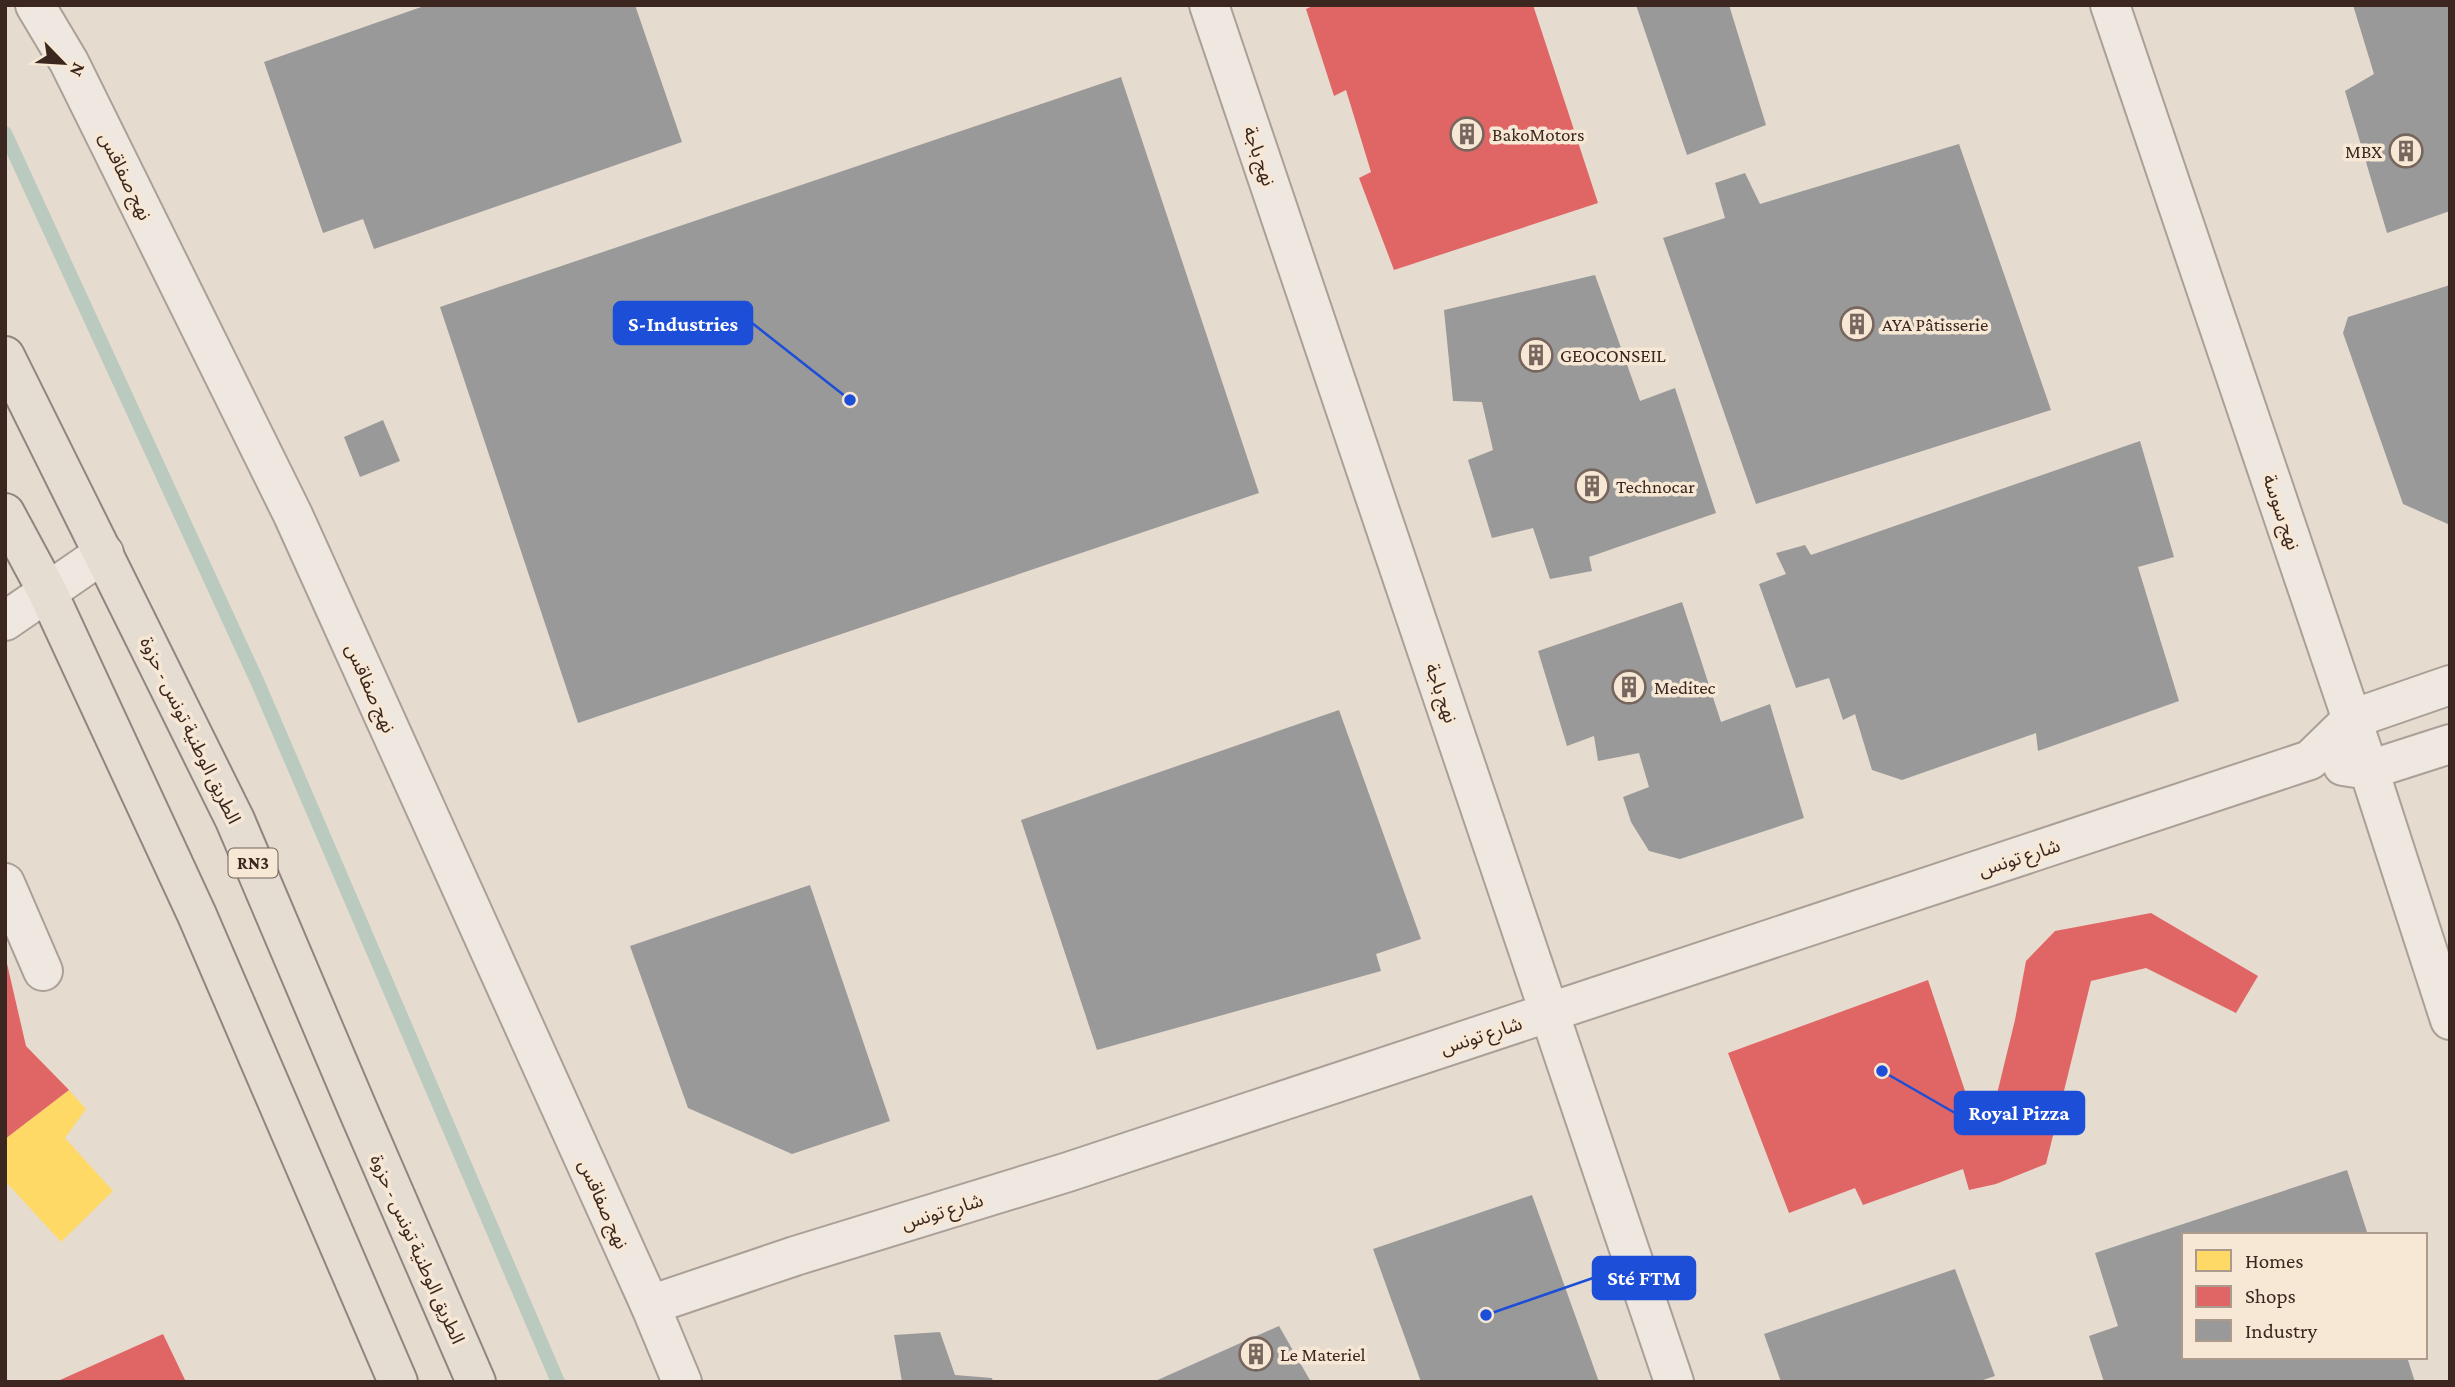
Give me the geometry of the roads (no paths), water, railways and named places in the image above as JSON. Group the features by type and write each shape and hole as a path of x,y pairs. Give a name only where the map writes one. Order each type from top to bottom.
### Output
{"main road":[{"name":"الطريق الوطنية تونس - حزوة","path":"5,356 235,820 476,1382"},
{"path":"5,513 47,591 197,915 398,1382"}],"street":[{"name":"نهج صفاقس","path":"35,5 69,62 293,515 650,1305 682,1382"},
{"name":"نهج باجة","path":"1209,5 1674,1382"},
{"name":"نهج سوسة","path":"2110,5 2352,719 2450,1020"},
{"path":"5,621 104,554"},
{"path":"2310,760 2352,719 2450,685"},
{"path":"2310,760 2369,770 2450,744"},
{"name":"شارع تونس","path":"650,1305 795,1256 1068,1172 2310,760"},
{"path":"5,883 43,971"}],"waterway":[{"path":"5,133 258,683 558,1382"}],"place":[{"name":"BakoMotors","path":"1467,134"},
{"name":"MBX","path":"2406,151"},
{"name":"AYA Pâtisserie","path":"1857,324"},
{"name":"GEOCONSEIL","path":"1536,355"},
{"name":"S-Industries","path":"850,400"},
{"name":"Technocar","path":"1592,486"},
{"name":"Meditec","path":"1629,687"},
{"name":"Royal Pizza","path":"1882,1071"},
{"name":"Sté FTM","path":"1486,1315"},
{"name":"Le Materiel","path":"1256,1354"}]}
